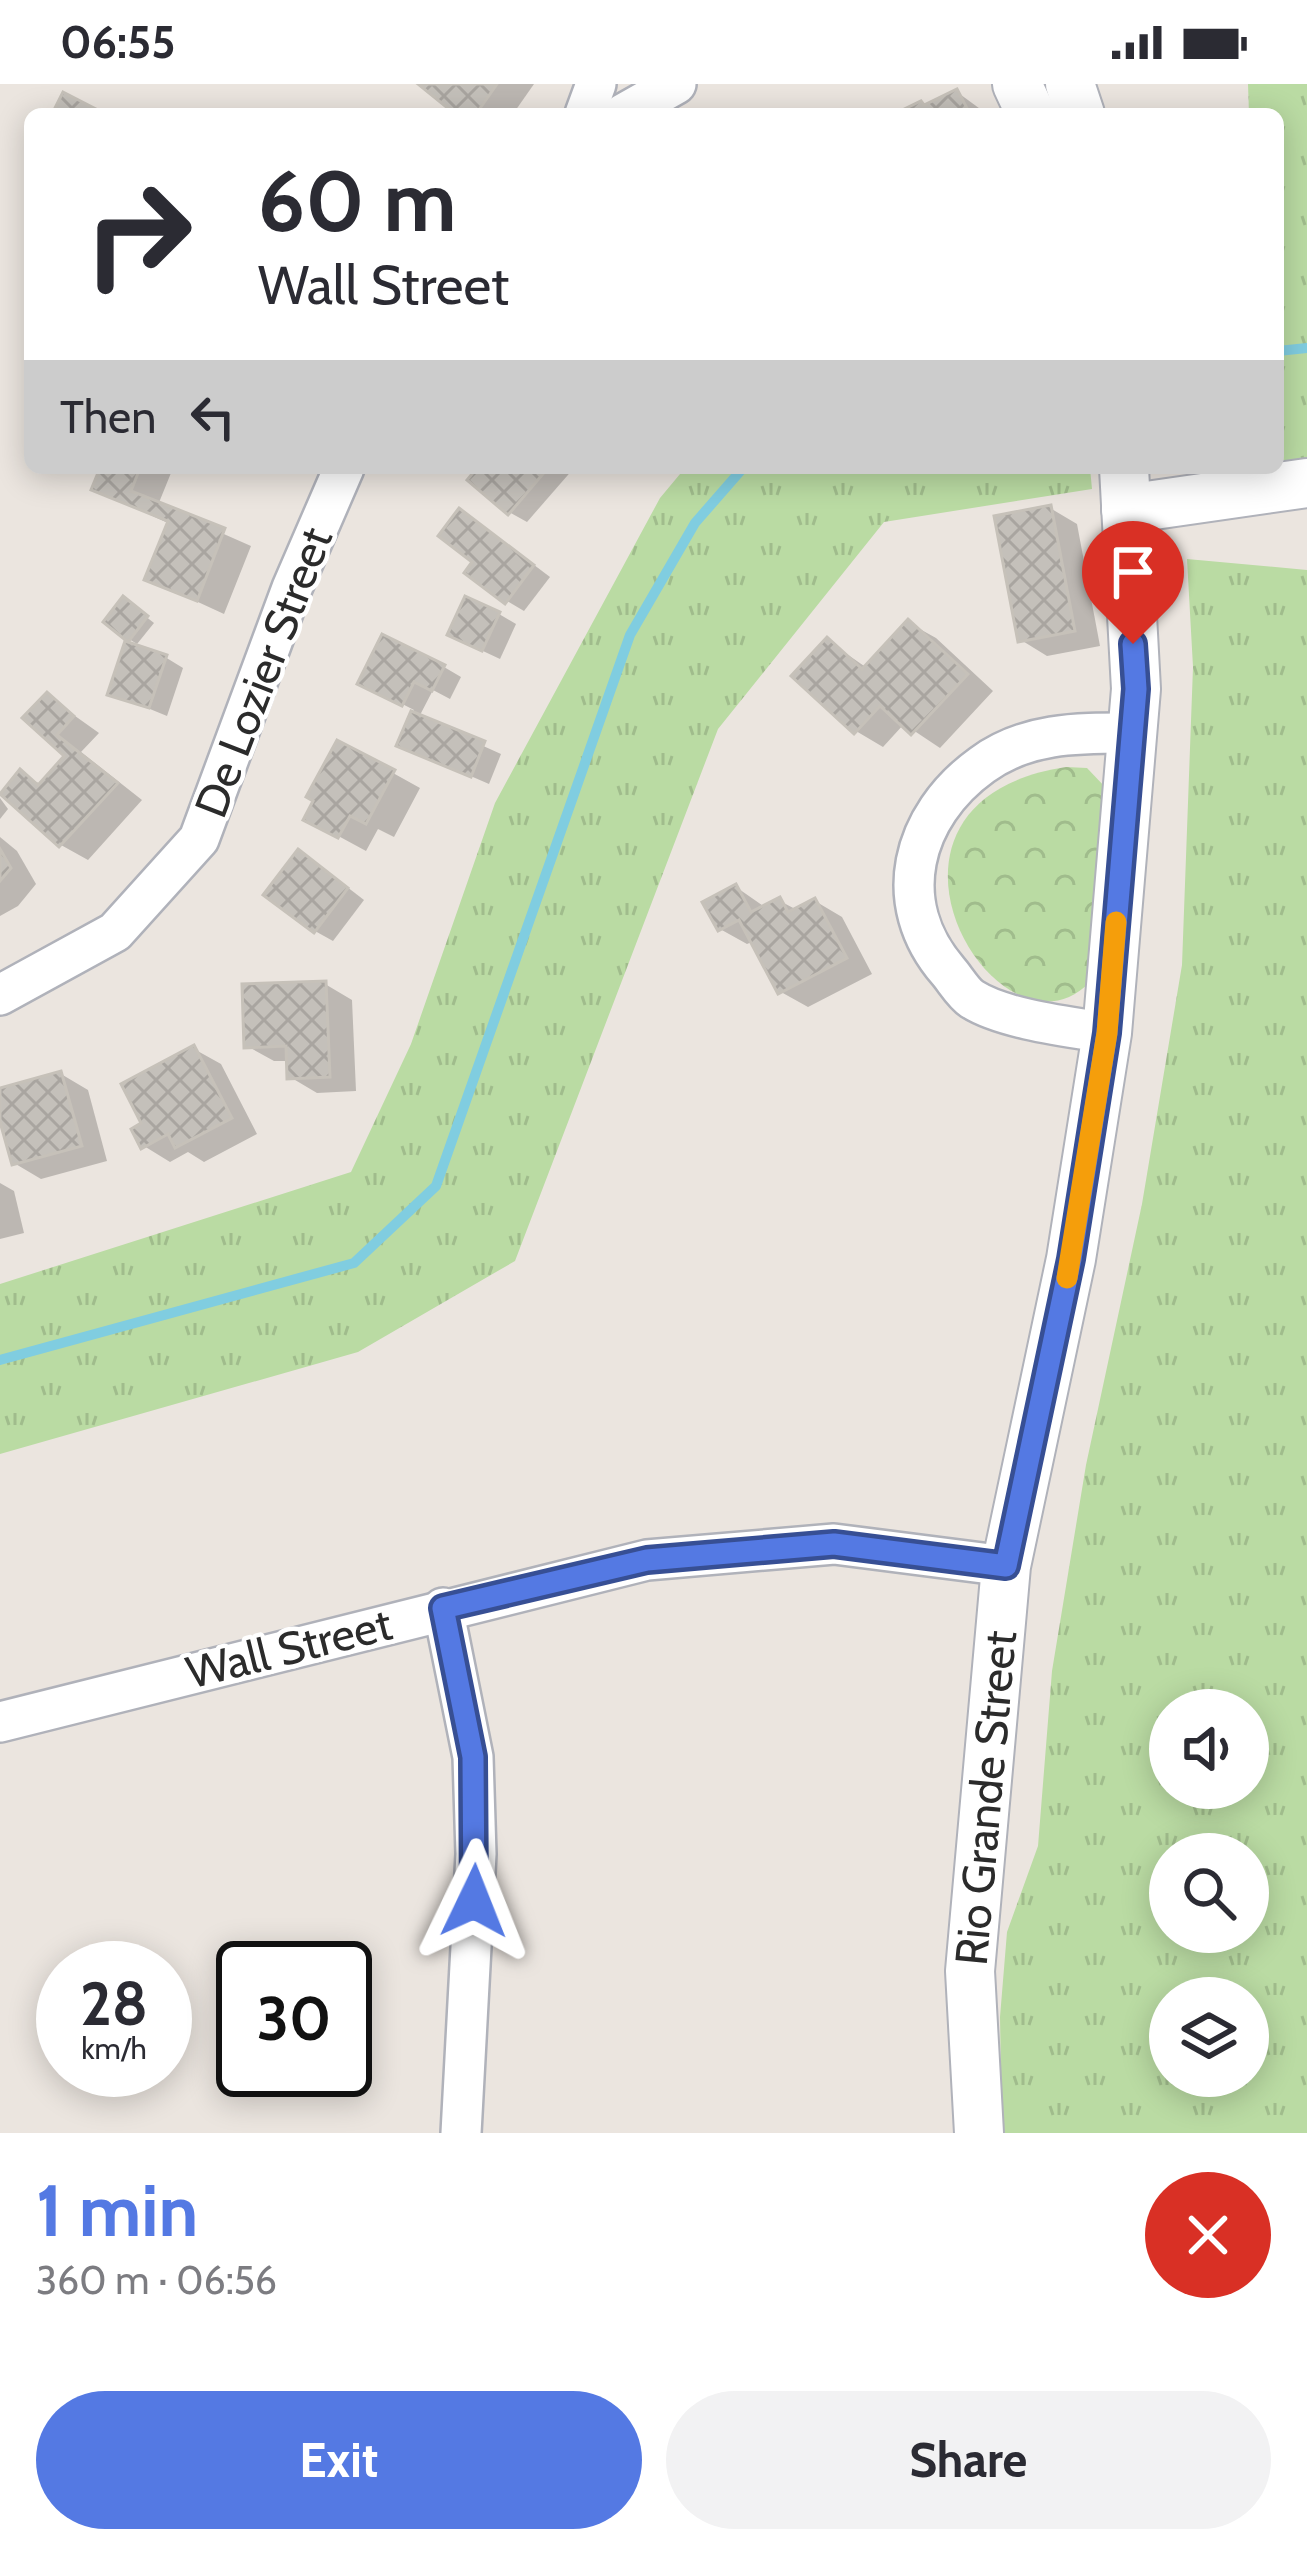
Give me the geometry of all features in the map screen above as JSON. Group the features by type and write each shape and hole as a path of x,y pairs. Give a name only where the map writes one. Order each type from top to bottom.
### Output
{"street":[{"path":"634,108 676,84"},
{"name":"De Lozier Street","path":"0,995 115,932 199,839 292,588 341,474"},
{"path":"1125,489 1307,483"},
{"name":"Rio Grande Street","path":"979,2133 970,1971 1006,1566 1071,1259 1107,1033 1136,689 1125,489"},
{"path":"1107,1033 1048,1023 972,999 927,947 910,890 930,814 983,764 1054,733 1132,733"},
{"name":"Wall Street","path":"0,1722 647,1560 834,1544 1006,1566"},
{"path":"443,1608 473,1757 476,1835 461,2133"}],"green space":[{"path":"1248,84 1307,84 1307,462 1284,466 1284,108 1249,108"},
{"path":"680,474 1091,474 1092,489 884,522 718,729 515,1261 358,1352 0,1454 0,1284 351,1172 411,1044 495,803 660,498"},
{"path":"1187,559 1307,570 1307,2133 1002,2133 1000,2017 1007,1932 1038,1846 1052,1671 1086,1465 1142,1204 1182,965 1193,667"},
{"path":"1066,767 1087,768 1106,788 1090,982 1053,1001 1015,993 981,965 957,923 948,875 959,829 997,790"}],"building":[{"path":"418,84 497,84 480,108 448,108"},
{"path":"957,89 967,108 906,108 921,101 924,105"},
{"path":"63,92 94,108 55,108"},
{"path":"98,474 138,474 131,491 225,528 197,601 144,580 168,521 91,490"},
{"path":"472,474 543,474 508,515 467,480"},
{"path":"1051,505 1075,631 1018,642 994,516"},
{"path":"459,508 534,565 505,604 464,573 472,562 438,536"},
{"path":"123,596 148,616 128,642 103,622"},
{"path":"465,596 500,612 482,651 447,635"},
{"path":"908,619 968,674 911,735 880,706 854,734 791,676 827,637 862,669"},
{"path":"382,634 445,665 432,691 414,682 402,706 357,684"},
{"path":"125,641 167,655 149,708 107,695"},
{"path":"47,692 74,716 57,735 118,783 59,847 0,794 20,769 38,785 64,756 22,718"},
{"path":"411,711 485,741 471,777 396,746"},
{"path":"337,740 395,770 366,824 350,816 338,838 303,820 313,801 306,797"},
{"path":"0,849 11,868 0,881"},
{"path":"298,849 348,888 314,933 263,895"},
{"path":"736,884 751,912 780,897 788,912 815,898 847,958 778,994 739,920 718,931 702,902"},
{"path":"326,981 330,1077 287,1079 286,1046 244,1048 242,984"},
{"path":"194,1045 232,1118 175,1148 168,1134 141,1149 131,1129 141,1123 121,1084"},
{"path":"61,1071 82,1146 12,1165 0,1122 0,1088"}],"waterway":[{"path":"1284,350 1307,348"},
{"path":"0,1360 354,1263 436,1186 630,635 695,523 738,474"}],"slow traffic":[{"path":"1067,1278 1107,1033 1116,922"}],"route":[{"path":"474,1901 473,1757 443,1608 647,1560 834,1544 1006,1566 1071,1259 1107,1033 1136,689 1133,644"}]}
